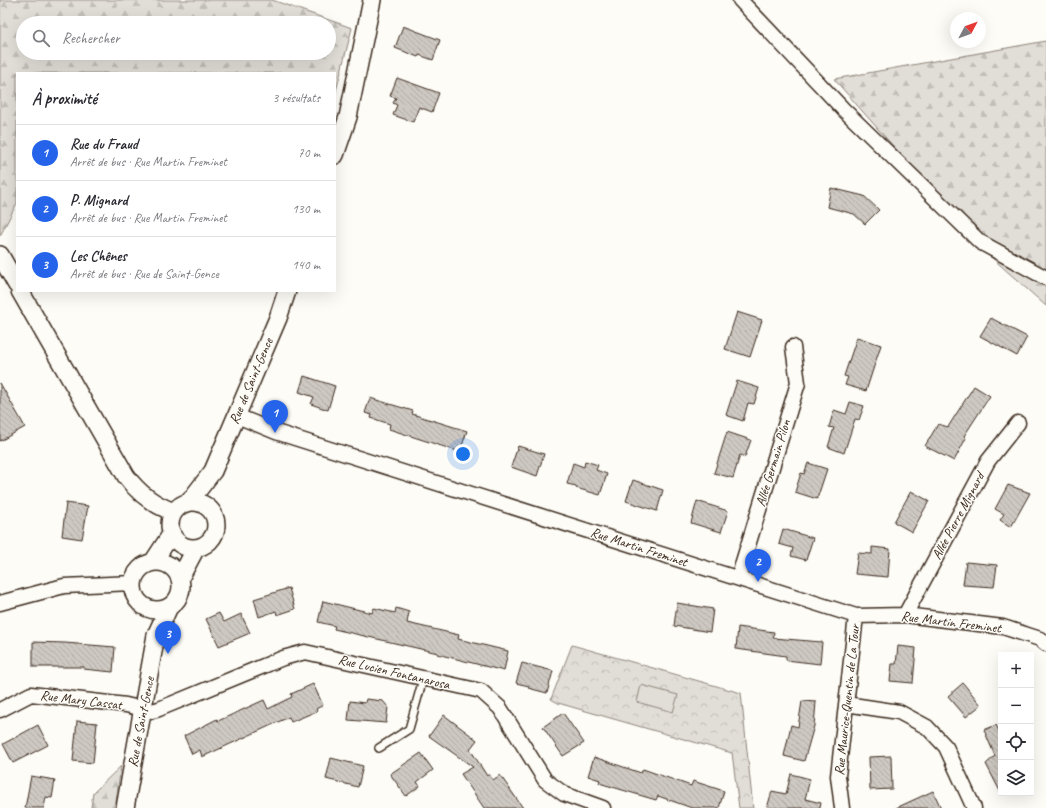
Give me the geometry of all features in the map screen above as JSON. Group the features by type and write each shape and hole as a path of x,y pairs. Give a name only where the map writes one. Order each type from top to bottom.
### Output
{"street":[{"path":"336,152 348,117 372,0"},
{"path":"740,0 844,110 980,242 1046,278"},
{"path":"2,262 16,283"},
{"path":"21,292 126,476 137,491 164,508 174,512"},
{"name":"Rue de Saint-Gence","path":"189,502 213,471 237,416 287,292"},
{"name":"Allée Germain Pilon","path":"738,578 798,383 793,347"},
{"name":"Rue Martin Freminet","path":"237,416 276,432 856,616 905,615 1003,627 1044,639"},
{"name":"Allée Pierre Mignard","path":"905,615 988,461 1018,423"},
{"name":"Rue de Saint-Gence","path":"213,471 213,512"},
{"path":"189,502 203,503 213,512 216,519 217,527 214,535 204,546 196,548 181,545 172,533 170,526 174,512 178,507 189,502"},
{"path":"153,562 172,533"},
{"path":"180,578 196,548"},
{"path":"153,562 162,562 170,565 180,578 180,595 169,607 159,610 144,606 135,596 133,583 140,569 153,562"},
{"path":"0,603 64,586 133,583"},
{"name":"Rue de Saint-Gence","path":"144,606 156,635"},
{"name":"Rue de Saint-Gence","path":"125,808 142,708 155,652 156,635 169,607"},
{"name":"Rue Maurice-Quentin de La Tour","path":"842,808 838,776 856,616"},
{"name":"Rue Lucien Fontanarosa","path":"142,708 152,711 159,709 283,658 305,652 481,691 500,708 544,780 564,794 603,808"},
{"name":"Rue Mary Cassat","path":"0,710 31,694 142,708"},
{"path":"846,704 899,712 927,727 946,747 974,808"}],"lane":[{"path":"379,748 409,729 423,679"}],"green space":[{"path":"0,0 272,0 318,16 16,16 16,60 336,60 336,22 352,28 336,91 336,72 16,72 16,205 0,236"},
{"path":"1046,41 1046,306 990,256 834,79"},
{"path":"572,645 741,693 753,808 739,808 732,753 558,703 551,699"},
{"path":"641,685 678,695 673,712 637,702"},
{"path":"121,766 115,808 91,808 93,793"}],"building":[{"path":"403,26 440,40 433,60 419,55 418,57 395,48"},
{"path":"397,78 439,93 432,112 419,107 413,122 393,115 397,105 393,103 396,98 390,96"},
{"path":"831,188 864,196 879,210 865,224 854,214 827,207"},
{"path":"737,312 762,320 750,357 725,349"},
{"path":"991,318 1027,337 1017,356 980,336"},
{"path":"857,337 881,345 866,391 845,385 848,377 844,376"},
{"path":"304,376 335,386 328,410 311,404 314,397 299,392"},
{"path":"737,381 759,388 754,404 748,403 743,421 726,415"},
{"path":"0,383 25,427 0,441"},
{"path":"974,386 990,396 964,436 966,438 954,461 925,446 938,424 948,427"},
{"path":"370,398 413,411 412,414 467,431 460,452 389,429 390,424 371,418 372,415 365,413"},
{"path":"850,402 864,406 859,420 855,419 844,453 828,447 834,428 829,427 834,410 846,414"},
{"path":"727,432 751,440 745,457 740,455 733,478 714,473"},
{"path":"518,446 544,454 537,476 511,467"},
{"path":"585,461 598,465 596,470 607,474 600,495 567,484 573,463 584,467"},
{"path":"808,463 827,469 817,499 795,492 801,473 804,474"},
{"path":"633,480 663,490 657,511 626,501"},
{"path":"1008,485 1030,493 1011,527 1000,520 1004,514 995,509"},
{"path":"911,491 929,501 912,532 894,522"},
{"path":"697,501 728,511 721,532 691,523"},
{"path":"66,503 88,506 82,539 62,536"},
{"path":"783,529 813,538 806,560 791,556 793,548 779,544"},
{"path":"872,547 890,549 888,577 855,574 858,553 872,554"},
{"path":"966,562 997,565 994,587 963,585"},
{"path":"289,588 295,609 277,615 276,611 259,617 254,599"},
{"path":"323,601 372,613 374,608 395,613 396,608 409,612 407,623 459,635 458,639 508,651 504,671 437,654 438,653 334,629 335,626 318,622"},
{"path":"677,603 713,609 710,632 674,626"},
{"path":"219,613 224,622 241,614 250,633 219,646 206,619"},
{"path":"738,627 774,632 773,638 822,642 820,664 786,660 786,656 736,649"},
{"path":"33,642 115,647 113,672 83,669 84,667 33,667"},
{"path":"898,646 916,648 913,683 890,681 892,664 896,664"},
{"path":"522,663 553,671 547,693 516,683"},
{"path":"963,683 981,705 966,717 948,696"},
{"path":"313,684 323,705 316,709 317,711 291,722 289,717 202,757 200,750 192,754 184,736 217,719 218,721 264,700 268,709 292,697 291,694"},
{"path":"366,699 383,701 388,707 386,723 348,720 350,701 365,703"},
{"path":"802,701 816,702 814,726 804,761 784,756 791,725 798,727"},
{"path":"563,713 584,743 563,756 543,727"},
{"path":"444,715 477,740 470,749 487,776 489,774 493,780 500,775 523,808 484,808 461,774 473,767 429,736"},
{"path":"77,721 97,723 93,763 73,761"},
{"path":"38,725 48,745 13,763 3,744"},
{"path":"996,725 998,729 998,787 986,764 995,756 984,730"},
{"path":"421,753 433,770 417,782 420,786 406,796 390,774"},
{"path":"891,756 892,789 870,790 869,757"},
{"path":"594,757 641,773 643,769 691,786 693,781 724,791 719,808 692,808 658,796 656,800 599,783 600,780 588,776"},
{"path":"331,758 363,766 358,787 326,779"},
{"path":"791,774 810,779 805,799 821,803 820,808 767,808 772,791 786,794"},
{"path":"31,776 55,780 52,798 46,797 44,808 25,808"},
{"path":"933,791 941,808 896,808"}],"place":[{"name":"Rue du Fraud","path":"275,433"},
{"name":"P. Mignard","path":"758,582"},
{"name":"Les Chênes","path":"168,654"}]}
